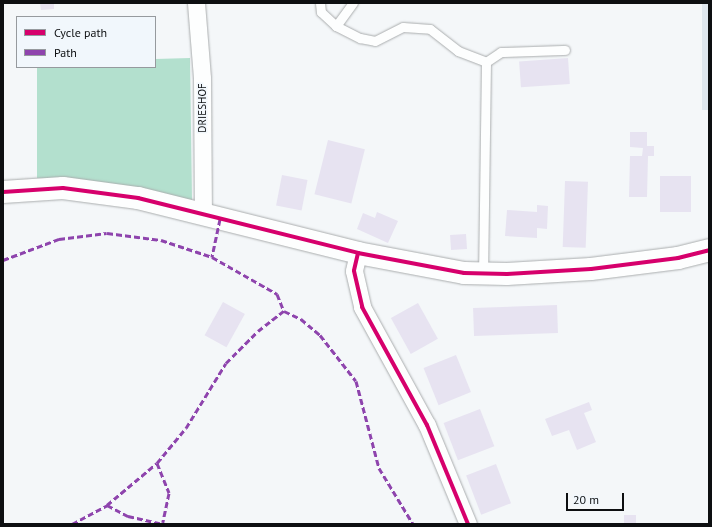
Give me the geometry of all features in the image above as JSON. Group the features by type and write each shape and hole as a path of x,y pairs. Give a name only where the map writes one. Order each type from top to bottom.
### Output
{"street":[{"name":"DRIESHOF","path":"196,3 202,78 203,214"},
{"path":"3,192 87,190 203,214 358,253 432,269 483,273 591,270 678,258 709,250"},
{"path":"358,253 354,271 362,307 427,426 468,524"}],"lane":[{"path":"320,3 321,12 336,26 360,38 375,41 403,27 430,29 458,51 486,62"},
{"path":"336,26 352,3"},
{"path":"486,62 501,52 565,50"},
{"path":"483,273 486,62"}],"shaded area":[{"path":"702,3 709,3 709,110 702,110"}],"green space":[{"path":"190,58 192,200 37,178 37,68 156,68 156,59"}],"building":[{"path":"40,3 54,3 54,9 41,10"},
{"path":"568,58 570,84 521,87 519,61"},
{"path":"630,132 647,132 647,146 654,146 654,156 648,156 647,197 629,197 630,156 642,156 643,148 630,147"},
{"path":"328,140 365,149 351,204 314,194"},
{"path":"282,175 308,180 302,210 276,205"},
{"path":"660,176 691,176 691,212 660,212"},
{"path":"565,181 588,182 586,248 563,247"},
{"path":"537,205 548,206 547,229 537,228 537,238 505,236 507,210 537,212"},
{"path":"377,212 398,221 388,243 357,229 363,213 375,218"},
{"path":"466,234 467,249 451,250 450,235"},
{"path":"223,302 245,314 226,347 205,335"},
{"path":"418,303 438,339 411,354 391,318"},
{"path":"557,305 558,333 474,336 473,308"},
{"path":"456,355 471,392 439,405 424,368"},
{"path":"589,402 592,410 584,413 596,442 577,450 569,430 552,436 545,419"},
{"path":"480,409 494,446 458,460 444,423"},
{"path":"496,464 511,503 481,515 466,475"},
{"path":"624,515 636,515 636,524 624,524"}],"marked path":[{"path":"220,219 212,257 277,294 284,311 301,319 320,335 356,381 379,468 413,524"},
{"path":"3,260 59,239 107,233 161,240 212,257"},
{"path":"72,524 107,505 157,463 186,428 226,363 258,331 284,311"},
{"path":"157,463 169,493 163,522"},
{"path":"107,505 128,516 164,524"}],"cycle path":[{"path":"3,192 63,188 138,198 358,253 464,273 507,274 591,269 678,258 709,250"},
{"path":"358,253 354,271 362,307 427,425 468,524"}]}
